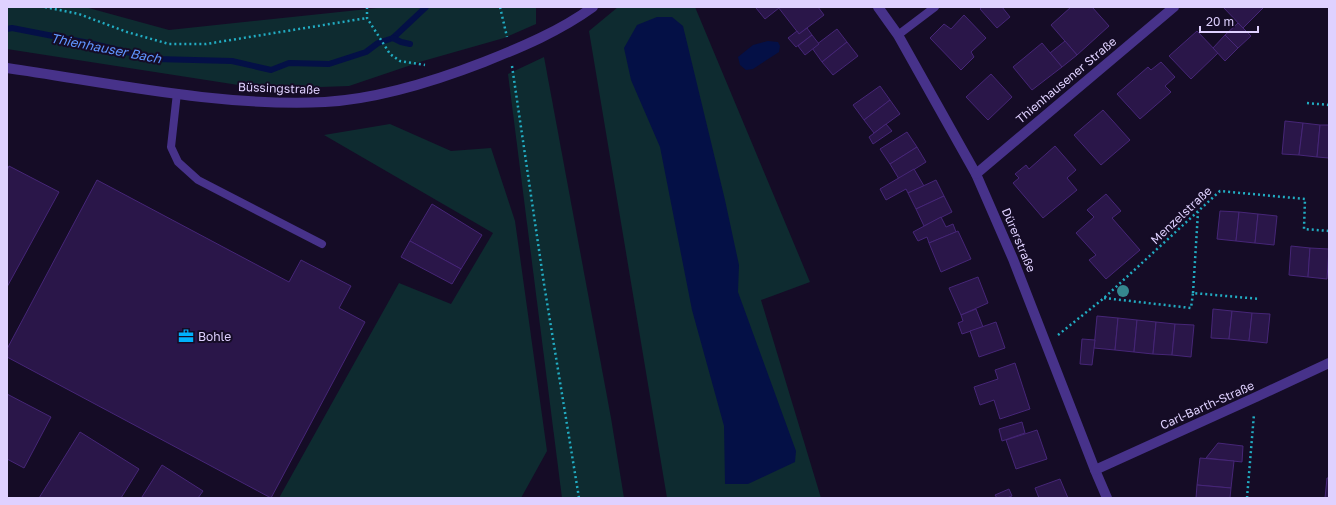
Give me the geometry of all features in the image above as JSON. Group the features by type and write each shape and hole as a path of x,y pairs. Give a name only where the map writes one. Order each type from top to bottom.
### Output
{"street":[{"name":"Büssingstraße","path":"7,68 177,93 256,102 326,102 375,95 408,88 452,74 542,37 593,7"},
{"name":"Dürerstraße","path":"878,7 898,35 976,174 1013,259 1107,498"},
{"name":"Thienhausener Straße","path":"976,174 1174,7"},
{"name":"Carl-Barth-Straße","path":"1095,470 1329,363"}],"lane":[{"path":"898,35 934,7"},
{"path":"177,93 171,147 178,162 198,180 322,244"}],"path":[{"path":"45,7 79,14 127,32 169,44 206,44 367,18"},
{"path":"367,7 367,18 390,54 400,61 423,66 430,64"},
{"path":"500,7 510,51 544,284 579,498"},
{"path":"1307,103 1329,105"},
{"name":"Menzelstraße","path":"1046,344 1104,298 1220,191 1305,200 1304,229 1329,231"},
{"path":"1104,298 1191,308 1198,212"},
{"path":"1193,293 1260,299"},
{"path":"1247,498 1256,397"}],"green space":[{"path":"7,7 85,7 169,30 387,7 536,7 536,24 504,38 423,61 349,86 264,89 7,49"},
{"path":"618,7 695,7 810,282 761,300 821,498 667,498 589,31"},
{"path":"544,57 611,418 624,498 562,498 508,74"},
{"path":"390,124 451,151 491,148 515,221 547,451 521,498 279,498 399,283 451,304 493,233 324,135"}],"shaded area":[{"path":"657,17 672,17 683,26 739,265 738,292 796,451 795,462 748,484 725,484 724,426 692,310 660,147 631,80 624,48 637,25"},
{"path":"768,41 778,42 780,46 779,52 753,69 746,70 740,65 738,57 753,45"}],"building":[{"path":"778,7 818,7 824,15 799,34"},
{"path":"982,7 1002,7 1010,17 997,28 980,9"},
{"path":"1071,7 1092,7 1109,26 1077,55 1051,25"},
{"path":"1223,7 1264,7 1243,28"},
{"path":"756,8 779,8 765,19"},
{"path":"964,15 986,38 971,52 974,57 961,70 930,38 944,24 951,29"},
{"path":"1238,23 1251,36 1238,48 1225,35"},
{"path":"807,28 812,35 796,47 788,38 797,31 799,34"},
{"path":"837,29 847,42 822,62 812,48"},
{"path":"1197,31 1218,53 1191,79 1169,56"},
{"path":"812,35 819,44 805,55 798,46"},
{"path":"1225,35 1238,48 1225,61 1213,48"},
{"path":"1065,41 1077,55 1062,67 1050,53"},
{"path":"847,42 858,56 833,75 822,62"},
{"path":"1042,43 1062,67 1032,90 1013,67"},
{"path":"1161,62 1175,77 1165,86 1171,92 1140,119 1117,94 1148,67 1151,70"},
{"path":"991,74 1012,97 988,120 966,97"},
{"path":"880,86 890,100 864,120 853,105"},
{"path":"890,100 900,114 874,133 864,120"},
{"path":"1103,110 1130,140 1101,165 1074,135"},
{"path":"1285,121 1303,123 1299,155 1282,154"},
{"path":"1303,123 1320,125 1317,157 1299,155"},
{"path":"886,124 892,131 873,144 869,137"},
{"path":"1320,125 1329,125 1329,158 1317,157"},
{"path":"907,132 917,147 890,164 880,149"},
{"path":"1055,146 1076,170 1067,178 1077,190 1043,218 1013,183 1019,178 1015,174 1026,165 1029,169"},
{"path":"917,147 926,162 899,179 890,164"},
{"path":"9,166 59,192 7,287 7,170"},
{"path":"914,169 924,186 908,193 906,189 886,200 880,189"},
{"name":"Bohle","path":"97,180 289,282 301,260 351,286 339,308 365,322 271,498 7,357 7,349"},
{"path":"936,180 944,196 916,209 908,193"},
{"path":"1106,194 1121,211 1112,218 1140,250 1106,279 1089,260 1096,255 1076,233 1094,217 1087,210"},
{"path":"944,196 952,212 924,226 916,209"},
{"path":"432,204 482,235 461,269 410,241"},
{"path":"1220,211 1239,212 1236,241 1217,239"},
{"path":"1239,212 1258,214 1255,243 1236,241"},
{"path":"1258,214 1277,216 1274,245 1255,243"},
{"path":"941,217 946,227 953,224 956,232 929,243 927,237 918,241 913,232"},
{"path":"958,231 971,259 941,272 929,243"},
{"path":"410,241 461,269 452,284 401,257"},
{"path":"1291,246 1310,248 1308,277 1289,275"},
{"path":"1310,248 1329,249 1327,279 1308,277"},
{"path":"978,277 988,303 961,315 949,288"},
{"path":"976,309 983,327 962,334 958,323 963,321 961,315"},
{"path":"1213,309 1232,311 1229,339 1211,338"},
{"path":"1232,311 1252,313 1249,341 1229,339"},
{"path":"1252,313 1270,314 1267,343 1249,341"},
{"path":"1097,316 1118,318 1115,350 1094,348"},
{"path":"1118,318 1137,320 1134,352 1115,350"},
{"path":"1137,320 1156,322 1153,354 1134,352"},
{"path":"996,322 1005,348 979,357 970,331"},
{"path":"1156,322 1175,324 1172,355 1153,354"},
{"path":"1175,324 1194,325 1191,357 1172,355"},
{"path":"1082,339 1095,340 1092,365 1080,364"},
{"path":"1015,363 1030,409 1000,419 994,400 980,405 974,387 998,379 995,370"},
{"path":"7,394 51,417 24,468 7,459"},
{"path":"1022,422 1025,433 1002,441 999,429"},
{"path":"1037,430 1047,459 1016,469 1006,440"},
{"path":"80,432 139,469 121,498 39,498"},
{"path":"1218,443 1243,446 1242,462 1206,458"},
{"path":"1200,458 1234,461 1231,488 1197,485"},
{"path":"162,465 203,491 198,498 142,497"},
{"path":"1327,478 1329,478 1329,498 1325,498"},
{"path":"1060,479 1068,498 1039,498 1035,488"},
{"path":"1197,485 1231,488 1230,498 1196,498"},
{"path":"1009,489 1012,496 1007,498 997,498 995,495"}],"waterway":[{"name":"Thienhauser Bach","path":"7,29 12,28 89,43 156,59 232,61 271,70 289,63 329,64 366,52 378,43 393,38 426,7"},
{"path":"393,38 410,44"}],"place":[{"name":"Bohle","path":"186,336"}]}
